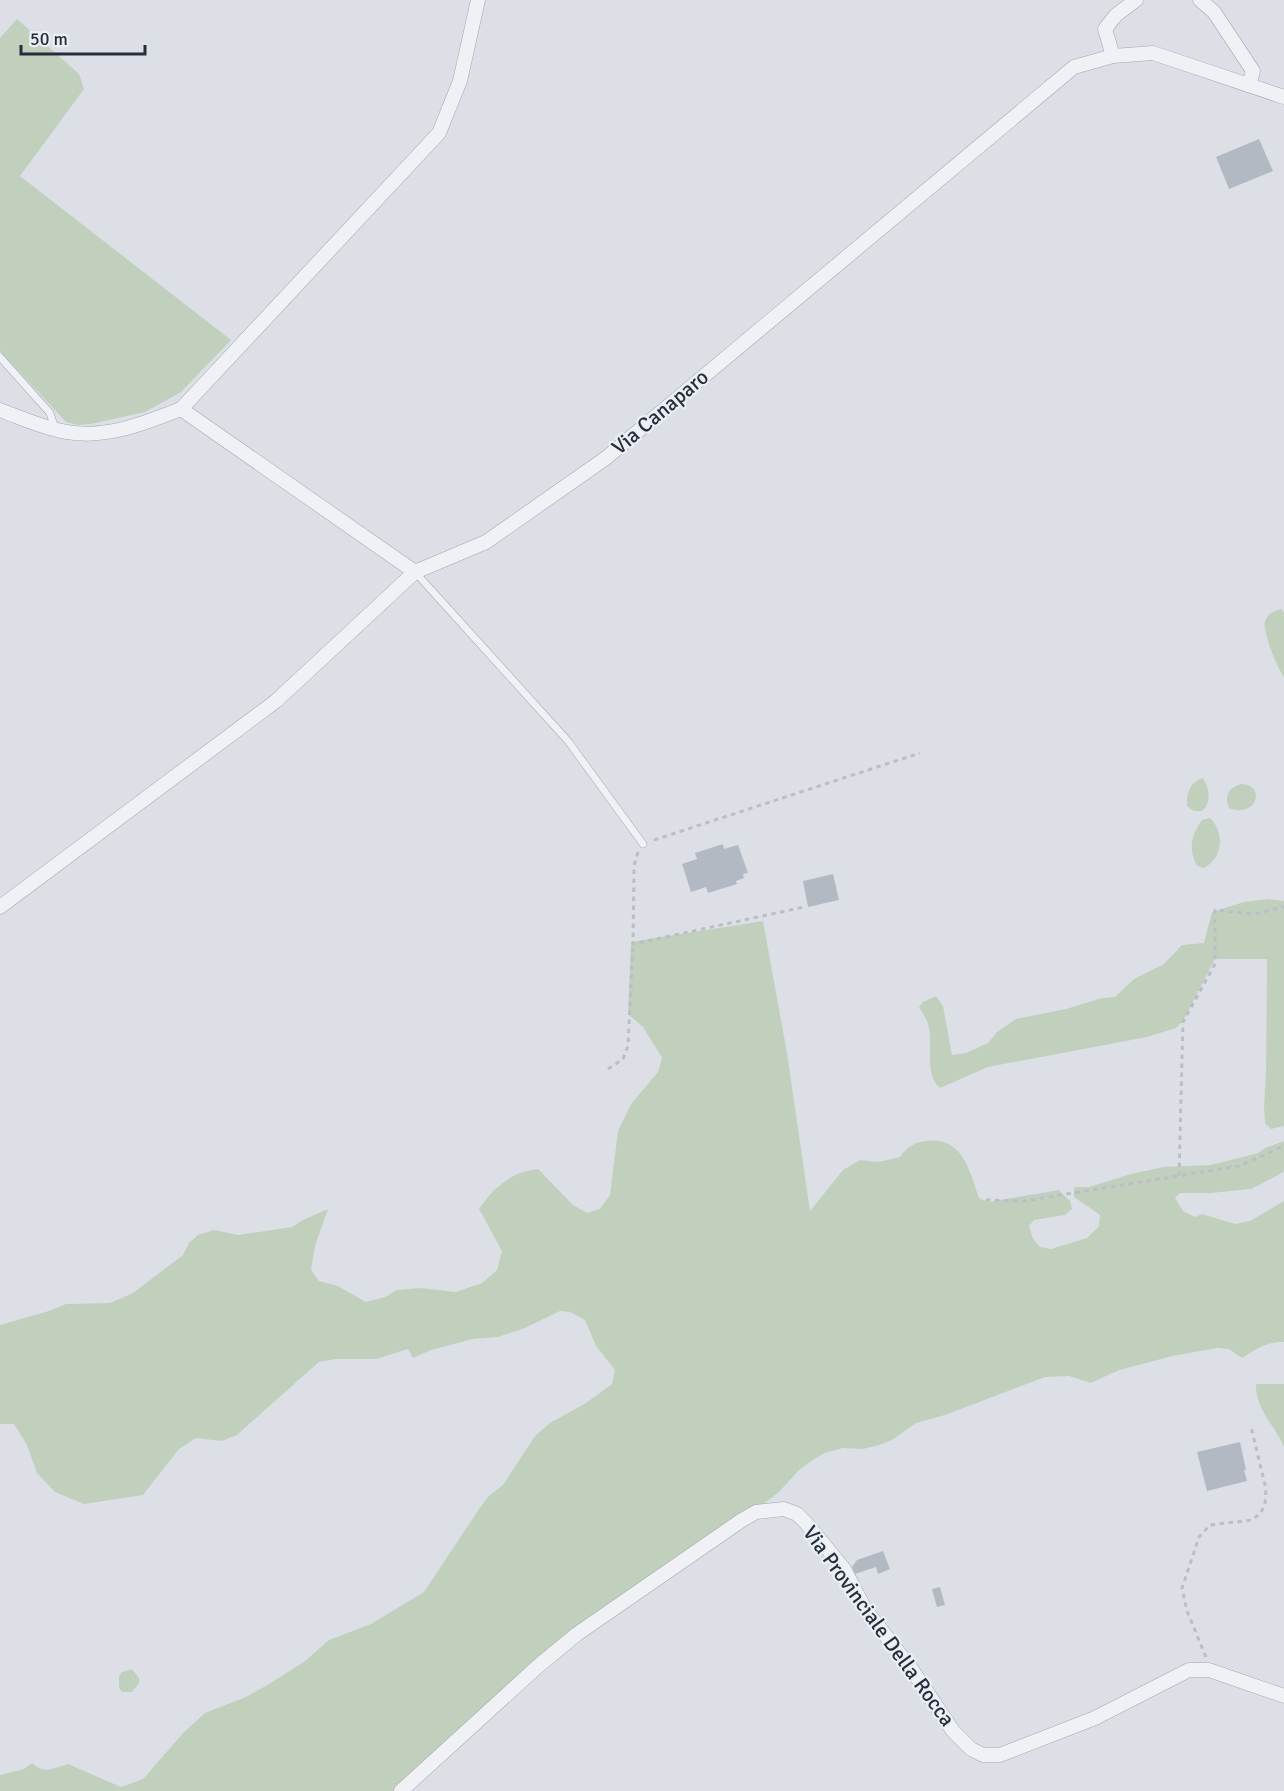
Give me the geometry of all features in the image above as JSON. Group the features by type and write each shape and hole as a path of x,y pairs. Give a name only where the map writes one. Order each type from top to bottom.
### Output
{"street":[{"path":"0,410 55,429 89,434 114,431 149,422 181,409 439,132 460,81 477,0"},
{"path":"1113,56 1105,29 1116,15 1136,0"},
{"path":"1200,0 1214,12 1253,71 1249,85"},
{"name":"Via Canaparo","path":"0,907 276,701 415,572 486,542 606,458 1074,67 1113,56 1152,53 1284,97"},
{"path":"181,409 415,572"},
{"name":"Via Provinciale Della Rocca","path":"401,1791 537,1667 577,1634 742,1520 756,1512 768,1509 784,1509 797,1514 814,1531 844,1569 865,1608 910,1667 953,1731 970,1749 983,1755 1000,1755 1095,1718 1189,1670 1209,1670 1284,1696"}],"lane":[{"path":"0,357 50,413 55,429"},
{"path":"415,572 568,741 643,844"}],"path":[{"path":"608,1069 623,1059 628,1046 634,866 638,850 643,844 920,753"},
{"path":"633,944 804,907"},
{"path":"1179,1176 1183,1022 1215,964 1215,910 1254,914 1284,907"},
{"path":"986,1200 1024,1201 1239,1166 1284,1146"},
{"path":"1209,1670 1206,1655 1187,1611 1182,1588 1199,1537 1210,1525 1252,1520 1261,1514 1266,1489 1251,1427"}],"green space":[{"path":"17,19 79,74 84,89 20,176 231,340 181,392 145,412 91,424 78,425 66,422 0,351 0,38"},
{"path":"1281,609 1284,612 1284,677 1271,649 1265,626 1266,618"},
{"path":"1203,778 1208,791 1207,804 1202,811 1194,811 1187,806 1188,792 1195,782"},
{"path":"1242,784 1254,790 1256,795 1252,806 1239,810 1229,808 1227,795 1231,789"},
{"path":"1210,818 1218,831 1220,845 1215,858 1204,868 1197,866 1194,860 1192,842 1195,831 1202,820"},
{"path":"1269,899 1284,901 1284,1126 1271,1129 1265,1123 1267,959 1215,959 1183,1021 1176,1028 1147,1037 988,1067 940,1088 935,1082 930,1067 930,1032 919,1007 923,1002 936,996 943,1006 952,1055 966,1053 988,1043 997,1032 1016,1019 1066,1009 1102,998 1115,997 1134,979 1164,964 1182,945 1204,943 1212,912 1244,902"},
{"path":"763,921 787,1053 810,1211 843,1170 860,1160 878,1162 900,1157 915,1144 939,1141 949,1144 963,1158 979,1198 989,1202 1059,1190 1070,1201 1072,1209 1065,1215 1034,1220 1029,1226 1033,1239 1040,1247 1051,1249 1087,1238 1099,1226 1100,1215 1074,1197 1074,1187 1089,1187 1163,1167 1210,1165 1258,1153 1284,1141 1284,1171 1280,1174 1251,1189 1180,1193 1175,1198 1183,1211 1195,1217 1202,1214 1235,1224 1250,1221 1284,1201 1284,1342 1267,1345 1242,1358 1229,1349 1217,1348 1173,1356 1119,1370 1091,1383 1069,1376 1045,1377 945,1415 916,1423 892,1440 879,1445 863,1449 843,1448 825,1453 799,1470 779,1492 762,1505 612,1603 436,1751 394,1791 0,1791 0,1775 24,1769 32,1763 45,1770 68,1764 121,1787 143,1779 184,1732 205,1713 246,1697 305,1661 329,1640 371,1624 424,1592 479,1509 489,1496 503,1485 535,1436 550,1423 586,1403 612,1384 615,1370 596,1346 585,1320 570,1312 560,1311 525,1328 498,1337 473,1339 431,1350 413,1358 408,1349 377,1359 336,1359 319,1362 237,1435 222,1441 196,1438 179,1449 143,1495 84,1504 55,1492 37,1473 27,1445 14,1424 0,1424 0,1325 66,1304 110,1303 133,1293 183,1255 189,1243 198,1235 214,1230 238,1235 292,1227 328,1209 315,1246 311,1270 319,1281 338,1286 366,1302 385,1297 397,1290 420,1288 456,1292 482,1283 497,1270 502,1251 479,1209 490,1194 504,1182 520,1173 538,1169 573,1205 587,1213 600,1209 610,1195 618,1131 631,1104 658,1072 662,1058 643,1027 628,1014 631,942"},
{"path":"1256,1384 1284,1384 1284,1447 1262,1410"},
{"path":"132,1669 139,1678 139,1683 132,1692 122,1692 119,1688 119,1676 122,1672"}],"building":[{"path":"1259,139 1273,171 1229,189 1216,157"},
{"path":"723,844 724,849 738,845 748,873 743,874 744,878 736,881 737,884 708,893 706,887 691,892 682,864 697,859 695,853"},
{"path":"833,874 839,900 808,907 803,881"},
{"path":"1240,1442 1247,1481 1207,1491 1197,1452"},
{"path":"883,1551 890,1569 878,1574 876,1567 855,1574 852,1567 857,1560"},
{"path":"940,1587 945,1605 937,1607 932,1589"}]}
